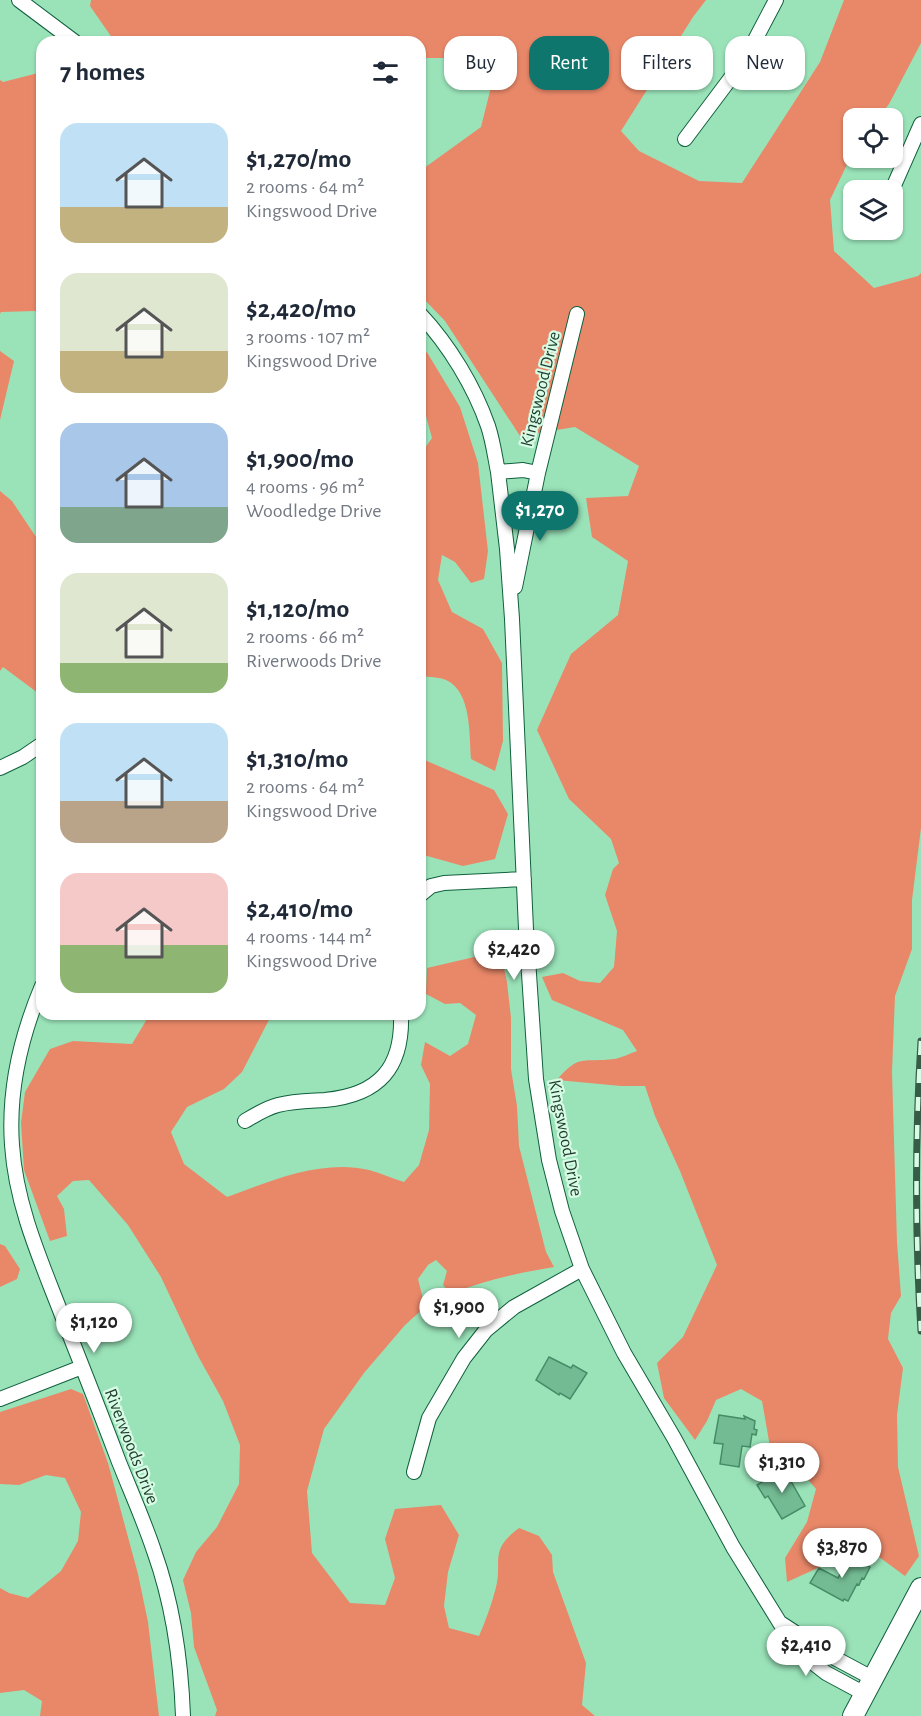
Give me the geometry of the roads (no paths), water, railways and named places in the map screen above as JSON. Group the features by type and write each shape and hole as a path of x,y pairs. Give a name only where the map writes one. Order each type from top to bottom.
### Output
{"main road":[{"path":"854,1716 921,1588"}],"street":[{"path":"19,0 35,5 69,36"},
{"path":"684,139 745,59 776,0"},
{"path":"896,180 921,124"},
{"name":"Kingswood Drive","path":"511,604 538,473 576,314"},
{"path":"426,321 450,351 472,388 488,427 498,472"},
{"name":"Kingswood Drive","path":"538,473 523,470 498,472 511,604 536,1079 541,1120 562,1211 582,1269 624,1353 674,1438 733,1547 782,1624 831,1656 870,1686"},
{"path":"0,768 36,748"},
{"path":"426,890 431,886 444,883 524,879"},
{"name":"Riverwoods Drive","path":"36,1000 20,1046 14,1077 11,1112 16,1181 24,1215 158,1563 176,1640 183,1716"},
{"path":"245,1121 278,1105 342,1097 369,1089 387,1073 398,1051 400,1020"},
{"path":"414,1472 429,1418 464,1358 486,1330 514,1307 582,1269"},
{"path":"0,1400 82,1367"}],"railway":[{"path":"921,1041 916,1186 921,1331"}]}
